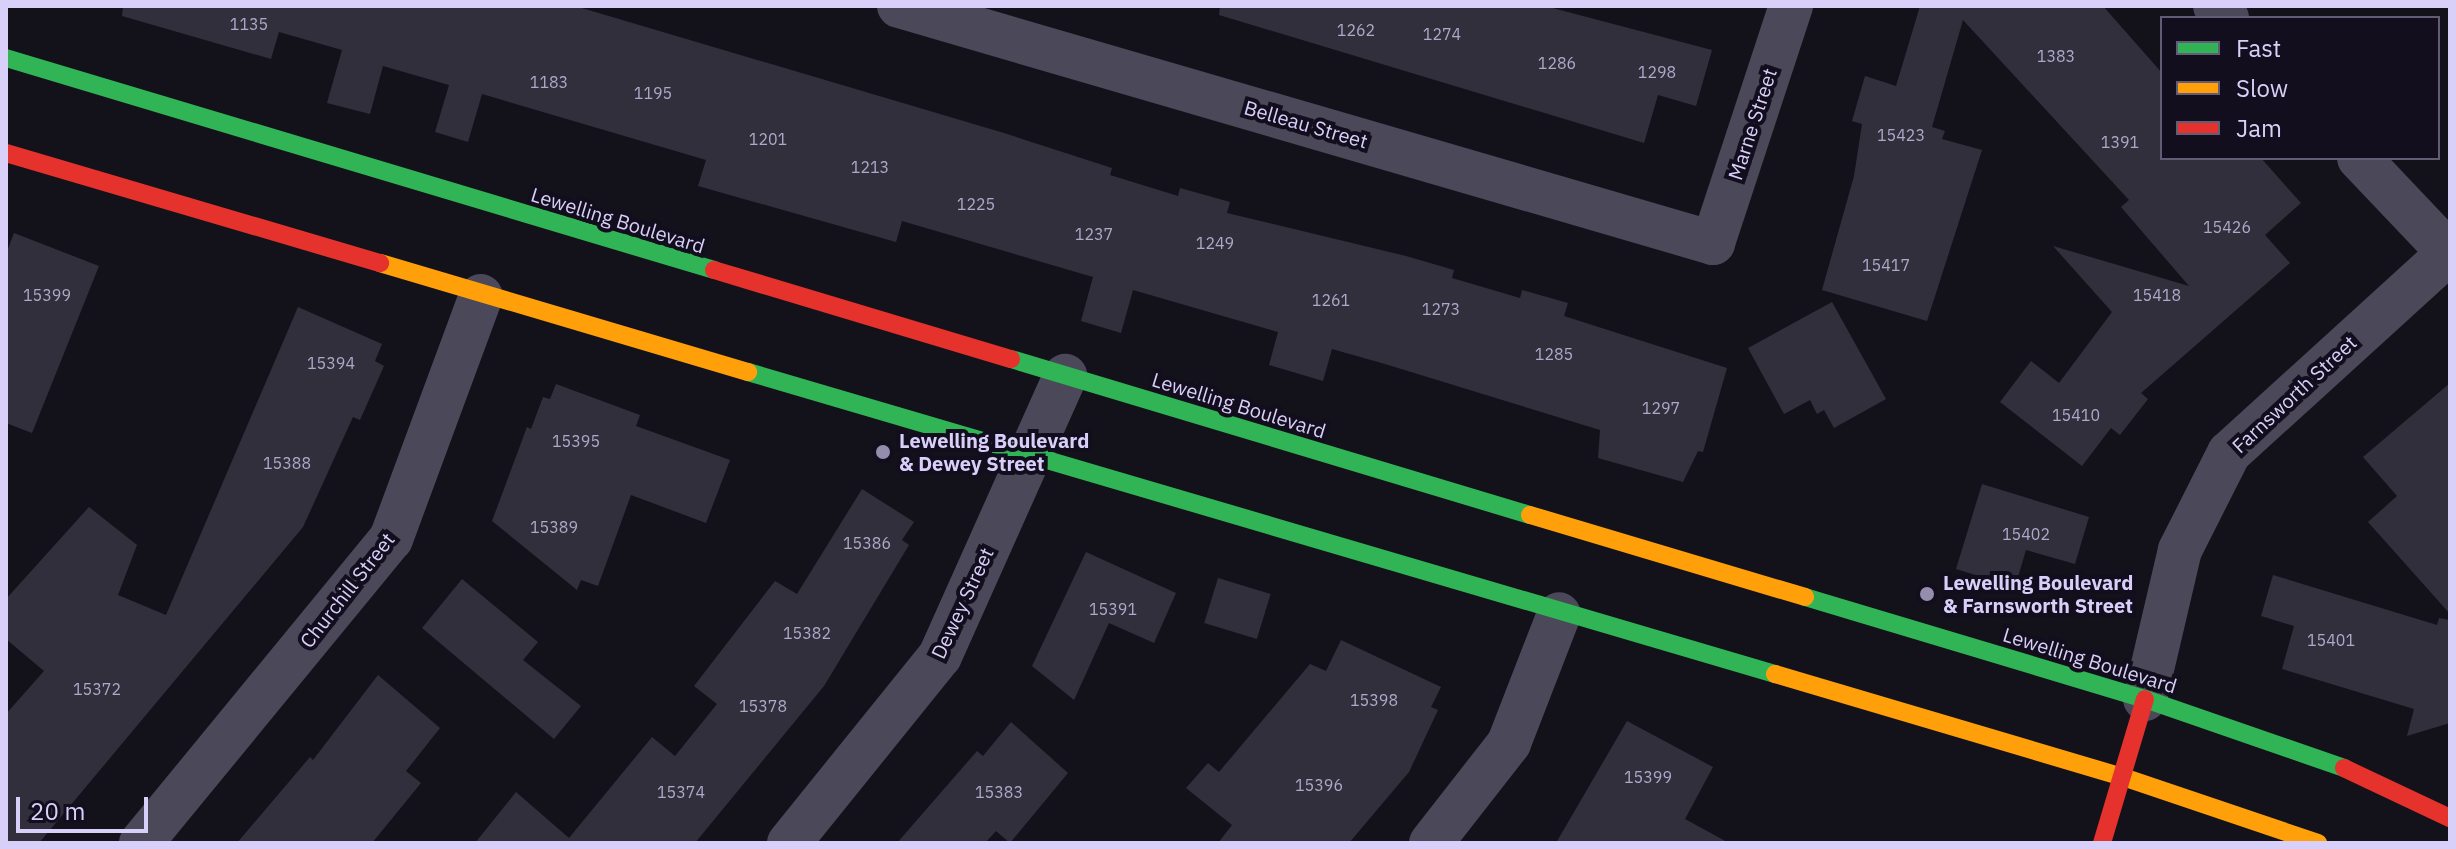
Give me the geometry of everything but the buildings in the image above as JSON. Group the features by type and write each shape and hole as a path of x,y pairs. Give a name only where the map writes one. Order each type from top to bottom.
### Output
{"main road":[{"name":"Lewelling Boulevard","path":"6,58 2145,699 2354,771 2450,818"},
{"path":"6,153 481,296 1031,451 1559,614 2123,777 2318,843"},
{"name":"Farnsworth Street","path":"2102,843 2145,699"}],"street":[{"name":"Belleau Street","path":"899,6 1713,243"},
{"name":"Marne Street","path":"1713,243 1791,6"},
{"path":"2361,160 2450,253"},
{"name":"Farnsworth Street","path":"2145,699 2180,550 2229,453 2450,253"},
{"name":"Churchill Street","path":"141,843 391,539 481,296"},
{"name":"Dewey Street","path":"789,843 940,656 1065,376"},
{"path":"1431,843 1509,743 1559,614"}],"traffic: fast":[{"path":"6,58 714,270"},
{"path":"1011,359 1530,515"},
{"path":"748,372 1775,674"},
{"path":"1805,597 2145,699 2344,768"}],"traffic: slow":[{"path":"380,263 748,372"},
{"path":"1530,515 1805,597"},
{"path":"1775,674 2123,777 2318,843"}],"traffic: jam":[{"path":"6,153 380,263"},
{"path":"714,270 1011,359"},
{"path":"2102,843 2145,699"},
{"path":"2344,768 2450,818"}],"place":[{"name":"Lewelling Boulevard & Dewey Street","path":"883,452"},
{"name":"Lewelling Boulevard & Farnsworth Street","path":"1927,594"}]}
